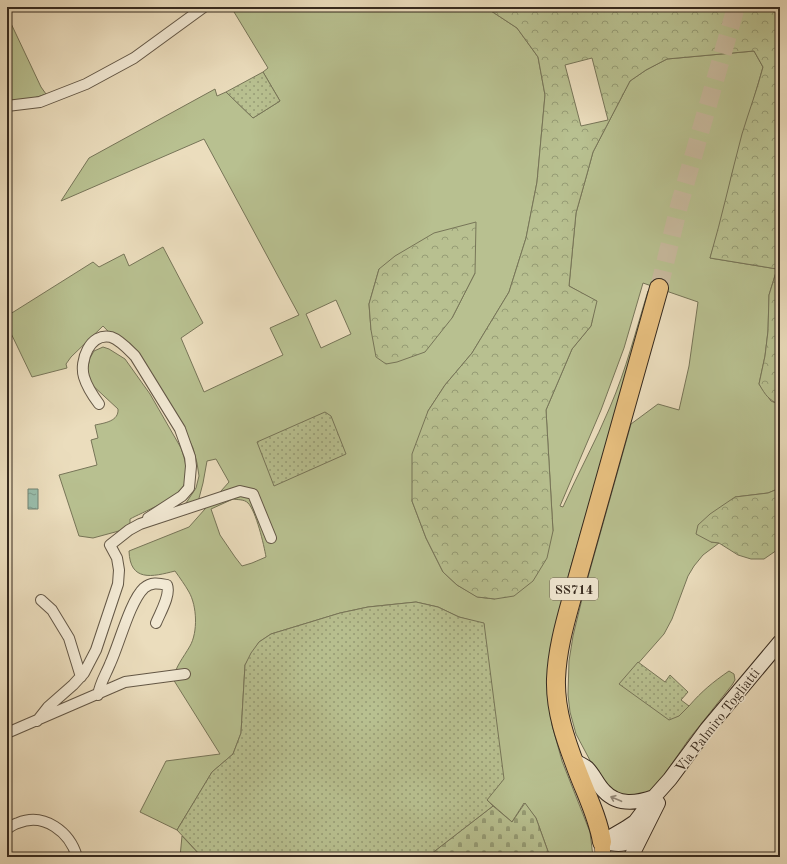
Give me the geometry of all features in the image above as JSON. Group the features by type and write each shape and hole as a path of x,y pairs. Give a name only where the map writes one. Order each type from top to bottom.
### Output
{"highway":[{"name":"SS714","path":"603,850 596,819 562,726 557,700 556,679 559,653 571,601 659,288"}],"street":[{"path":"7,106 40,102 86,84 134,58 204,7"},
{"path":"37,721 48,707 84,673 96,650 118,584 119,570 117,558 110,546 129,530 182,496 189,488 191,466 190,457 180,429 135,356 113,338 108,337 97,339 87,349 83,366 83,376 99,404"},
{"path":"140,524 240,491 253,494 270,538"},
{"path":"98,695 100,683 110,664 138,595 149,585 157,583 167,585 168,594 156,623"},
{"path":"41,600 52,610 69,638 80,677"},
{"name":"Via Palmiro Togliatti","path":"603,850 626,828 635,822 670,779 707,729 780,642"},
{"path":"7,733 98,695 125,682 185,674"},
{"path":"574,760 586,767 592,773 603,791 616,799 623,802 634,803 654,797"},
{"name":"Via Palmiro Togliatti","path":"630,857 670,779"},
{"name":"Via Palmiro Togliatti","path":"603,850 627,843 635,836 653,812"},
{"path":"7,829 17,823 27,820 36,820 58,828 66,835 72,844 77,857"}],"green space":[{"path":"231,7 485,7 517,28 538,57 545,95 537,182 526,238 509,292 472,353 445,385 428,411 412,501 426,538 443,572 457,585 478,597 495,599 553,531 546,410 572,349 591,326 596,301 569,286 576,213 593,152 630,81 646,70 667,59 754,51 763,67 732,174 722,220 710,258 777,269 769,295 768,331 765,356 759,384 771,401 780,405 780,488 768,493 735,497 711,542 719,543 703,555 694,566 688,576 672,619 664,634 620,684 689,706 703,691 723,675 729,671 734,674 735,680 732,685 689,739 659,782 643,798 617,797 601,781 576,734 570,712 568,695 569,661 573,636 583,595 631,424 658,404 679,410 689,366 698,302 643,283 624,348 601,410 560,506 563,507 616,393 648,291 651,290 570,570 555,630 549,697 552,725 562,761 590,832 593,857 550,857 536,818 524,803 512,822 487,800 484,624 459,617 438,607 416,602 368,607 340,613 271,634 259,642 245,665 241,733 233,754 212,772 177,830 140,812 166,761 220,754 173,679 178,666 193,640 196,619 192,598 175,571 158,575 144,575 138,573 133,568 130,561 129,551 189,527 229,482 216,459 207,461 198,502 173,512 186,503 196,488 199,476 197,463 193,448 185,431 152,377 103,326 71,357 66,364 67,368 32,377 7,325 7,316 93,262 99,267 124,254 129,266 163,247 203,323 181,338 204,392 283,355 270,328 299,315 204,139 61,201 89,158 215,89 217,96 226,92 253,118 280,101 263,72 268,68","holes":["379,269 475,273 452,318 371,330 369,304","336,300 351,334 321,348 306,314","233,499 243,500 248,503 257,520 266,557 242,566 220,535 211,509"]},
{"path":"485,7 780,7 780,239 777,268 780,273 780,405 768,397 759,384 765,356 768,331 769,295 777,269 710,258 742,134 763,67 754,51 667,59 646,70 630,81 593,152 576,213 569,286 597,301 591,326 572,349 546,410 553,531 547,558 533,581 514,596 495,599 477,597 457,585 443,572 426,538 412,501 412,454 428,411 445,385 472,353 509,292 526,238 537,182 545,95 538,57 517,28","holes":["592,58 608,120 581,126 565,65"]},
{"path":"7,15 41,87 46,94 34,98 7,101"},
{"path":"263,72 280,101 253,118 226,92"},
{"path":"476,222 475,273 452,318 425,352 397,362 386,364 376,357 371,330 369,304 379,269 395,256 434,233"},
{"path":"103,347 125,359 150,394 181,448 185,462 186,478 183,487 174,496 130,519 130,528 93,538 79,536 59,475 97,465 91,440 98,438 95,425 111,421 118,413 118,409 90,383 86,375 90,358 94,351"},
{"path":"325,412 331,416 346,454 274,486 257,442"},
{"path":"780,488 780,548 764,559 751,559 738,555 719,543 711,542 696,534 698,525 710,514 735,497 768,493"},
{"path":"416,602 438,607 459,617 484,623 504,779 487,800 493,806 427,857 202,857 177,830 212,772 233,754 241,733 245,665 259,642 271,634 340,613 368,607"},
{"path":"638,662 665,682 670,675 688,692 681,700 689,706 679,716 669,720 619,684"},
{"path":"525,803 536,818 550,857 427,857 493,806 512,822"},
{"path":"182,836 202,857 180,857"}],"water":[{"path":"28,489 38,489 38,509 28,509"}],"tunnel":[{"path":"659,288 679,206 736,7"}]}
